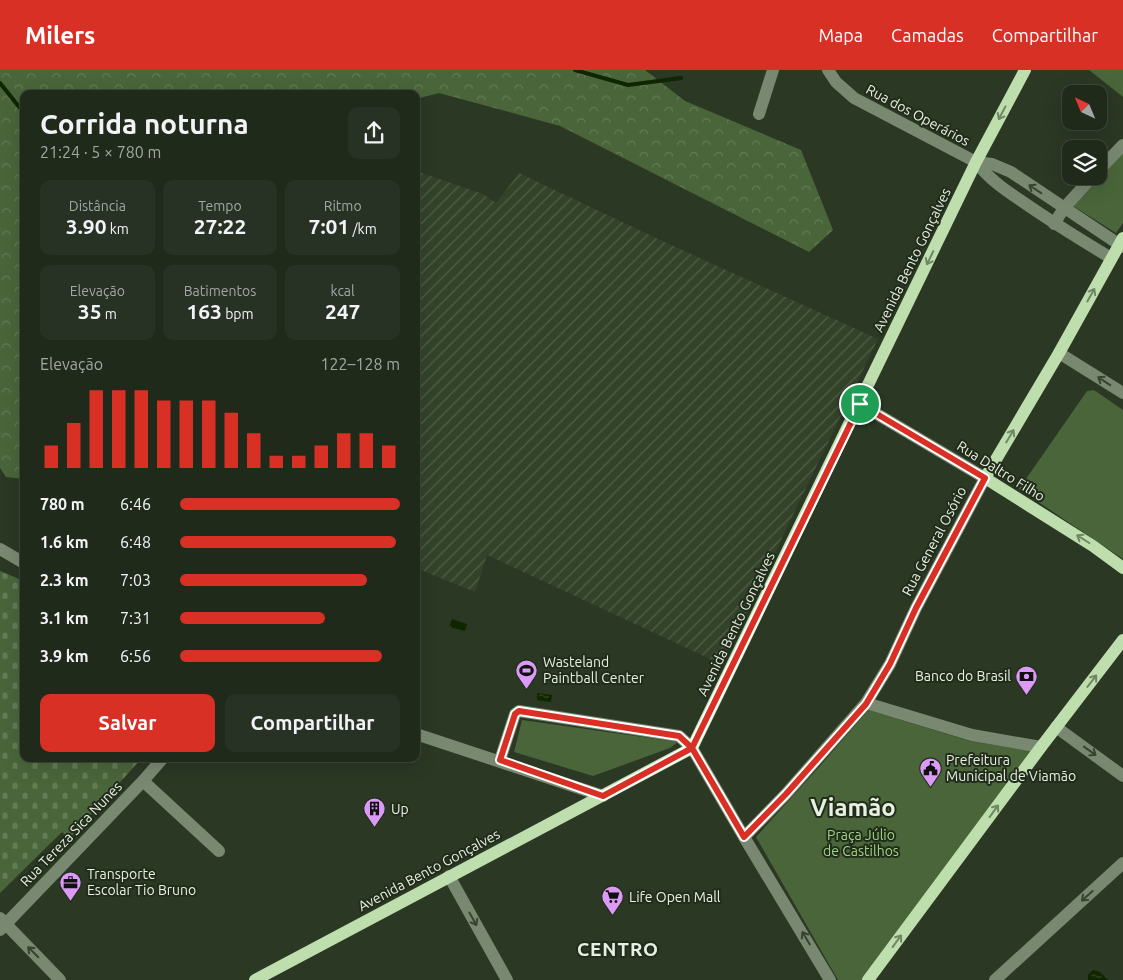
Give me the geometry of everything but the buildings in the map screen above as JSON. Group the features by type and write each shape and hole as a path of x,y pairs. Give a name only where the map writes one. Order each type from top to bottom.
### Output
{"main road":[{"name":"Avenida Bento Gonçalves","path":"255,980 692,748 976,162 1025,70"},
{"name":"Rua General Osório","path":"985,478 1122,243"},
{"name":"Rua Daltro Filho","path":"985,478 1094,546 1123,568"},
{"path":"868,980 1123,640"}],"street":[{"path":"759,114 773,70"},
{"name":"Rua dos Operários","path":"828,70 836,82 854,98 976,162 992,164 1011,172 1064,208 1122,243"},
{"path":"1107,162 1123,145"},
{"name":"Rua dos Operários","path":"976,162 985,174 1000,186 1054,224 1112,258"},
{"path":"1054,224 1064,208 1085,185"},
{"path":"1059,353 1123,394"},
{"name":"Rua Daltro Filho","path":"860,404 985,478"},
{"name":"Rua General Osório","path":"744,837 792,788 866,704 890,664 916,608 985,478"},
{"path":"0,549 20,561"},
{"path":"866,704 972,735 1041,747"},
{"path":"500,760 515,714 523,710 679,736 692,748 830,980"},
{"path":"1056,727 1123,776"},
{"path":"420,735 500,760 603,796"},
{"name":"Rua Tereza Sica Nunes","path":"2,924 159,762"},
{"path":"143,781 219,851"},
{"path":"995,980 1123,863"},
{"path":"449,876 507,980"},
{"path":"2,924 60,980"}],"shaded area":[{"path":"420,172 483,194 496,203 519,173 878,339 721,664 487,555 475,592 420,570"}],"green space":[{"path":"0,70 645,70 685,101 801,150 833,230 809,252 560,126 439,93 420,98 420,90 20,90 20,479 6,477 0,468"},
{"path":"1089,70 1123,70 1123,97"},
{"path":"1123,149 1123,223 1116,233 1070,204 1088,185 1107,185 1107,166"},
{"path":"1094,390 1123,410 1123,559 1019,489 1087,391"},
{"path":"0,571 20,579 20,762 138,762 70,838 62,832 0,893"},
{"name":"Praça Júlio de Castilhos","path":"868,710 970,741 1032,751 862,980 838,980 756,837"},
{"path":"522,720 678,742 670,748 593,776 514,752"}],"water":[{"path":"452,619 467,624 465,631 449,627"},
{"path":"537,693 552,695 551,702 537,700"},
{"path":"1093,970 1100,972 1108,980 1088,980 1088,975"}],"waterway":[{"path":"575,70 628,85 681,78"},
{"path":"0,83 20,108"}],"place":[{"name":"Wasteland Paintball Center","path":"527,689"},
{"name":"Banco do Brasil","path":"1027,695"},
{"name":"Prefeitura Municipal de Viamão","path":"930,787"},
{"name":"Up","path":"375,828"},
{"name":"Transporte Escolar Tio Bruno","path":"71,901"},
{"name":"Life Open Mall","path":"613,916"}],"district":[{"name":"Viamão","path":"853,808"},
{"name":"CENTRO","path":"618,949"}],"route":[{"path":"860,404 692,748 603,796 500,760 515,714 523,710 679,736 692,748 744,837 786,794 866,704 890,664 916,608 985,478 860,404"}]}
